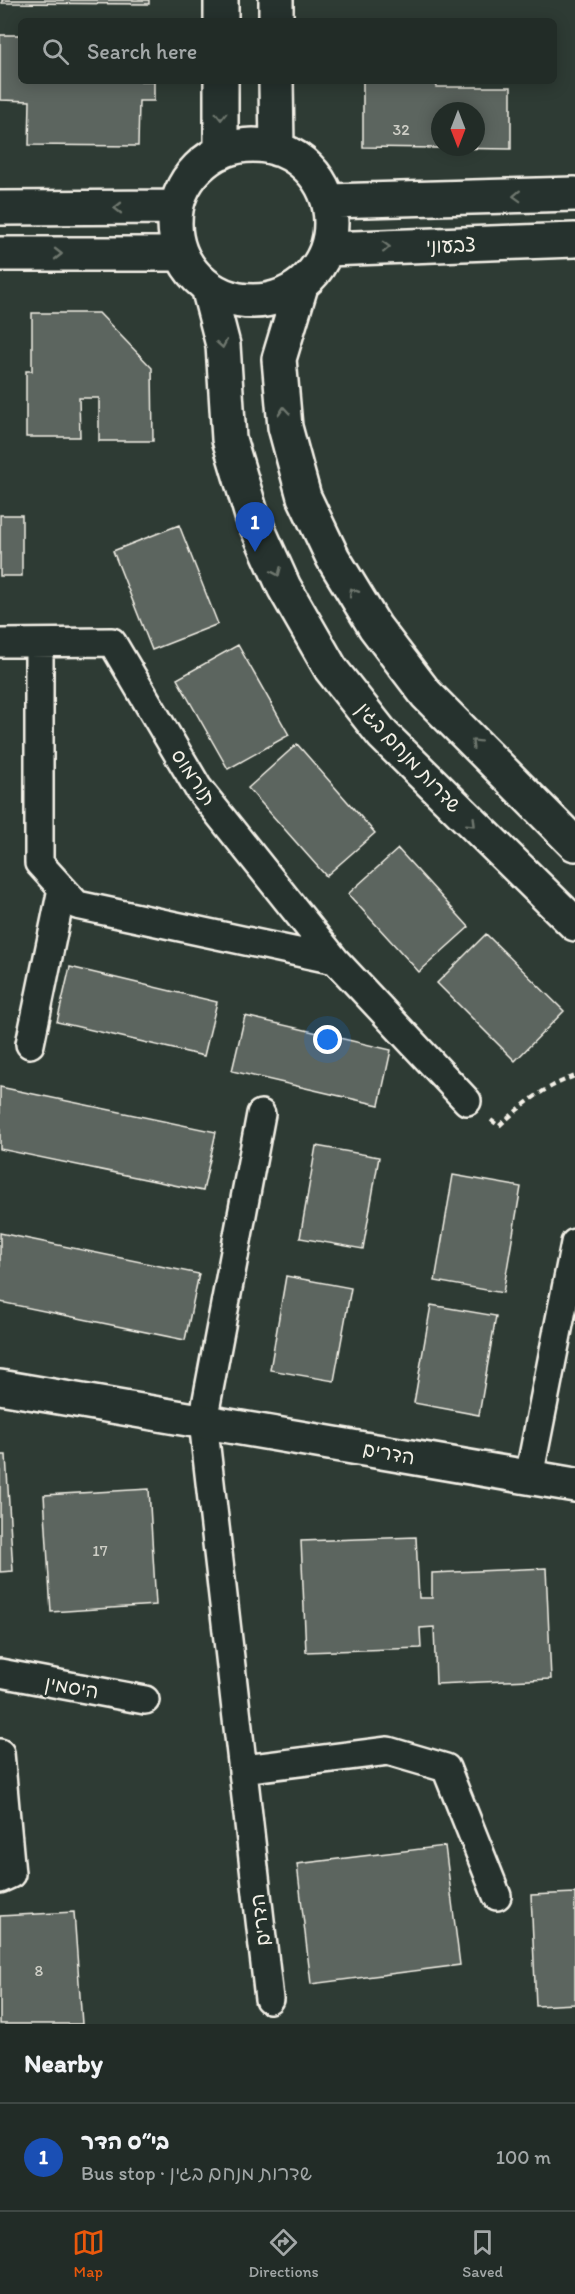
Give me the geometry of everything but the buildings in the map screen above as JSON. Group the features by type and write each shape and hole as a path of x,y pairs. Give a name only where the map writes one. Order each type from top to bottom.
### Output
{"street":[{"path":"221,0 221,18"},
{"path":"276,0 276,18"},
{"path":"221,84 221,152"},
{"path":"276,84 277,148"},
{"path":"302,286 279,297 255,302 230,298 208,287 192,273 181,255 175,231 176,207 185,185 201,165 221,152 239,146 258,145 277,148 300,160 318,178 329,201 332,226 321,263 302,286 279,359 285,427 304,498 333,558 375,627 426,694 575,844"},
{"path":"329,201 575,194"},
{"path":"0,208 176,207"},
{"name":"צבעוני","path":"327,249 575,240"},
{"path":"0,254 181,255"},
{"name":"שדרות מנחם בגין","path":"208,287 223,345 229,439 252,516 284,587 325,659 383,735 575,924"},
{"name":"תורמוס","path":"0,643 112,642 198,788 335,960 467,1101"},
{"path":"39,643 39,862 62,889 77,905 335,960"},
{"path":"30,1044 62,889"},
{"path":"202,1421 261,1114"},
{"path":"529,1477 575,1243"},
{"name":"הדרים","path":"0,1386 575,1485"},
{"name":"הדרים","path":"202,1421 269,1999"},
{"name":"היסמין","path":"0,1673 145,1700"},
{"path":"243,1768 388,1751 446,1768 496,1896"},
{"path":"0,1753 11,1874 0,1879"}],"path":[{"path":"467,1101 499,1125 532,1097 556,1083 575,1076"}],"place":[{"name":"בי״ס הדר","path":"255,552"}]}
